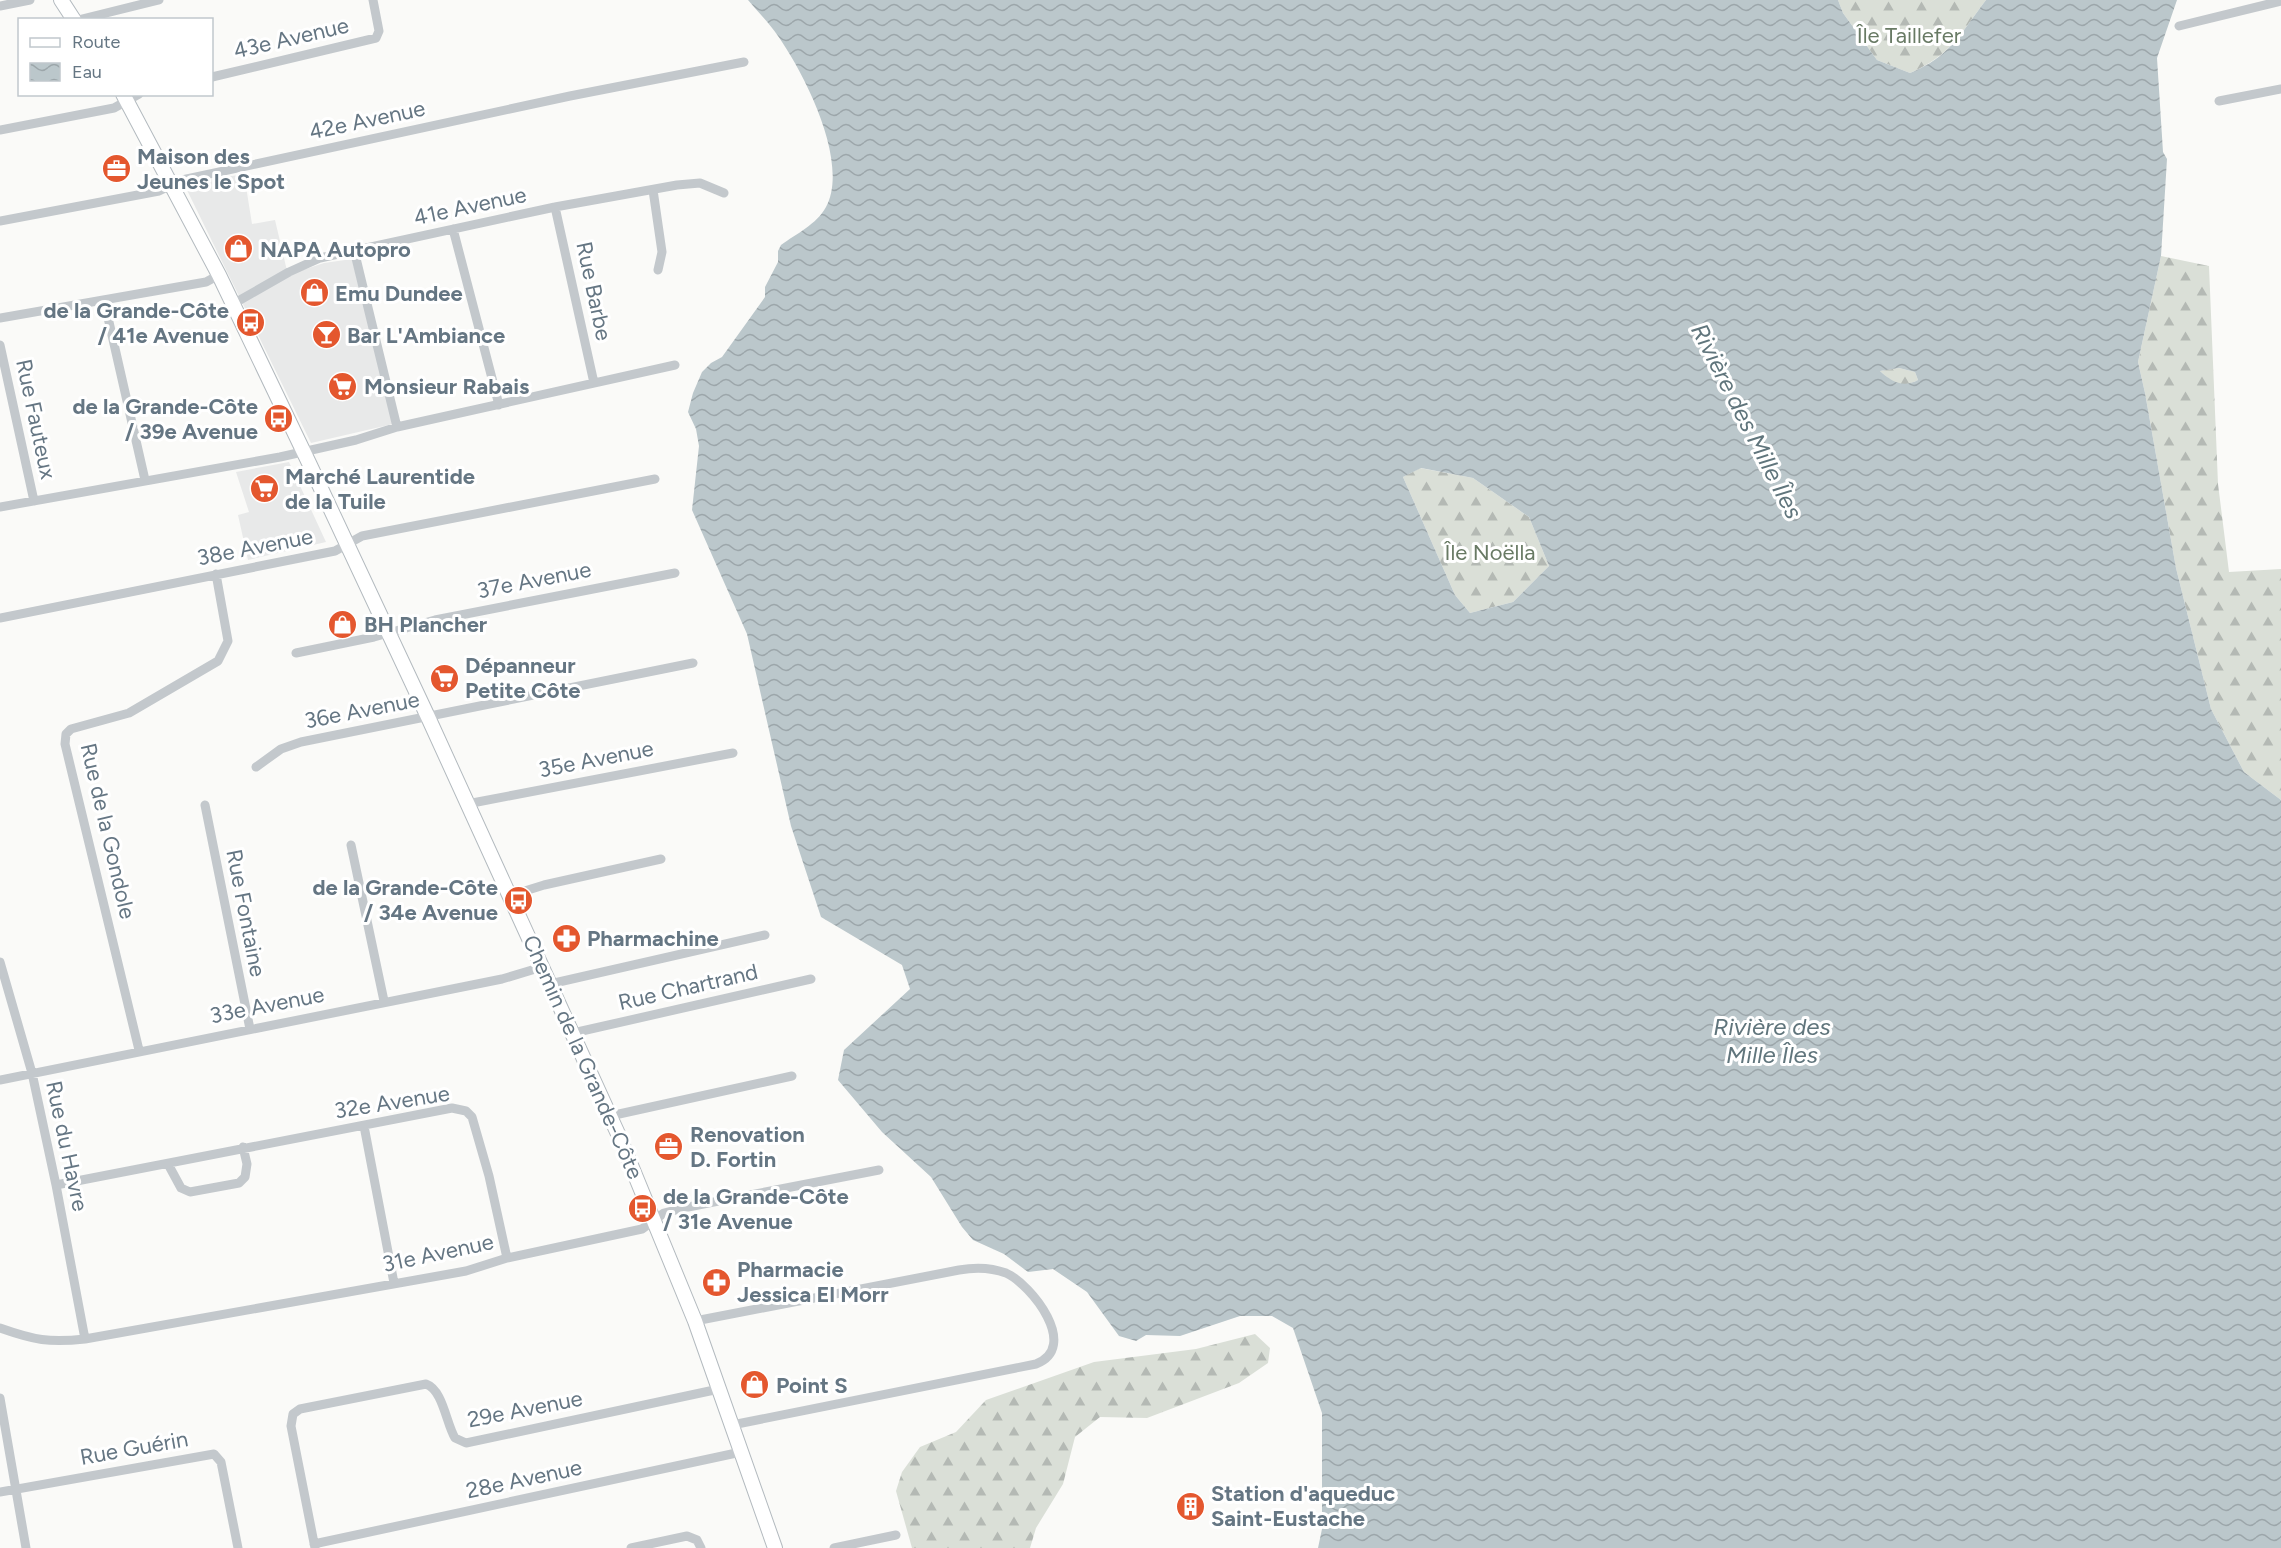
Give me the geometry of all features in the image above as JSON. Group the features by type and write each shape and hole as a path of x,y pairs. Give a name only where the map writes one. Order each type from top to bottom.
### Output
{"main road":[{"path":"61,0 74,18"},
{"name":"Chemin de la Grande-Côte","path":"130,97 304,451 610,1116 655,1220 695,1322 775,1548"}],"street":[{"path":"0,6 30,0"},
{"path":"84,18 159,0"},
{"name":"43e Avenue","path":"213,77 376,38 379,31 373,0"},
{"path":"2179,26 2281,1"},
{"name":"42e Avenue","path":"0,221 159,191 182,180 558,98 744,62"},
{"path":"2219,101 2281,89"},
{"path":"0,130 114,108 130,97"},
{"name":"41e Avenue","path":"233,304 289,272 320,258 354,250 555,207 677,185 700,183 724,193"},
{"path":"653,190 662,252 658,270"},
{"name":"Rue Barbe","path":"555,207 594,383"},
{"path":"453,229 499,405"},
{"path":"354,250 397,427"},
{"path":"0,318 206,282 219,275"},
{"path":"104,300 145,480"},
{"name":"Rue Fauteux","path":"0,345 34,501"},
{"path":"0,507 304,451 356,440 397,427 675,365"},
{"name":"38e Avenue","path":"0,618 334,551 356,538 369,535 655,479"},
{"name":"37e Avenue","path":"296,653 435,620 675,573"},
{"name":"Rue de la Gondole","path":"139,1050 65,744 66,734 71,729 129,713 218,661 228,641 216,574"},
{"name":"36e Avenue","path":"256,767 281,749 294,744 693,663"},
{"name":"35e Avenue","path":"467,804 733,753"},
{"name":"Rue Fontaine","path":"205,805 250,1029"},
{"path":"351,845 384,1001"},
{"path":"509,896 544,885 661,859"},
{"path":"550,984 765,935"},
{"name":"Rue du Havre","path":"0,962 32,1073 85,1339"},
{"name":"33e Avenue","path":"0,1080 516,975 542,967"},
{"name":"Rue Chartrand","path":"573,1033 812,979"},
{"path":"610,1116 792,1076"},
{"name":"32e Avenue","path":"56,1185 452,1108 466,1111 472,1118 489,1176 507,1258"},
{"path":"364,1126 394,1282"},
{"path":"168,1164 182,1188 190,1192 239,1183 245,1177 248,1164 243,1147"},
{"name":"31e Avenue","path":"0,1328 30,1339 54,1342 85,1339 394,1282 466,1271 507,1258 642,1229 664,1213 688,1207 879,1170"},
{"path":"695,1322 959,1270 984,1268 1012,1277 1031,1292 1050,1325 1054,1339 1053,1349 1045,1360 732,1425"},
{"name":"29e Avenue","path":"314,1546 291,1426 293,1414 300,1409 426,1384 434,1388 438,1395 455,1438 466,1443 719,1389"},
{"path":"0,1398 26,1548"},
{"name":"28e Avenue","path":"314,1546 741,1452"},
{"name":"Rue Guérin","path":"0,1492 214,1454 221,1462 238,1548"},
{"path":"834,1548 896,1535"},
{"path":"631,1548 687,1536 697,1540 701,1548"}],"shaded area":[{"path":"244,174 252,224 275,220 288,275 324,263 352,259 393,424 311,443 184,184"},
{"path":"289,462 326,542 248,560 238,515 249,512 236,472"}],"green space":[{"name":"Île Taillefer","path":"1838,0 1986,0 1962,33 1945,51 1910,73 1877,60 1843,13"},
{"path":"2161,256 2209,266 2218,484 2229,572 2281,569 2281,800 2244,772 2211,709 2176,568 2138,362"},
{"path":"1899,368 1915,372 1918,380 1902,384 1889,379 1880,371"},
{"name":"Île Noëlla","path":"1420,468 1473,478 1529,517 1549,566 1513,602 1470,613 1455,595 1403,477"},
{"path":"1255,1334 1270,1348 1268,1363 1239,1383 1147,1418 1100,1417 1075,1437 1063,1484 1036,1528 1030,1548 912,1548 896,1491 902,1472 920,1447 956,1432 986,1400 1094,1362 1196,1349"}],"water":[{"name":"Rivière des Mille Îles","path":"748,0 1838,0 1843,13 1877,60 1910,73 1924,67 1945,52 1986,0 2177,0 2157,58 2163,152 2167,159 2161,256 2138,362 2176,568 2211,709 2244,772 2281,800 2281,1548 1318,1548 1322,1529 1322,1413 1293,1328 1272,1316 1240,1316 1180,1336 1146,1335 1136,1341 1119,1336 1087,1292 1053,1269 1028,1272 1004,1254 973,1240 962,1227 931,1177 882,1132 838,1080 844,1050 910,989 902,965 821,917 791,826 747,634 692,510 699,446 696,429 688,412 702,372 722,357 765,297 765,287 778,262 778,251 781,245 817,219 826,207 832,188 832,166 828,143 811,94 789,52","holes":["1899,368 1915,372 1918,380 1907,384 1898,383 1880,371","1421,468 1473,478 1529,517 1549,566 1513,602 1470,613 1455,595 1403,477"]}],"place":[{"name":"Maison des Jeunes le Spot","path":"116,169"},
{"name":"NAPA Autopro","path":"239,249"},
{"name":"Emu Dundee","path":"314,293"},
{"name":"de la Grande-Côte / 41e Avenue","path":"250,323"},
{"name":"Bar L'Ambiance","path":"326,335"},
{"name":"Monsieur Rabais","path":"343,386"},
{"name":"de la Grande-Côte / 39e Avenue","path":"279,419"},
{"name":"Marché Laurentide de la Tuile","path":"264,489"},
{"name":"BH Plancher","path":"343,624"},
{"name":"Dépanneur Petite Côte","path":"444,678"},
{"name":"de la Grande-Côte / 34e Avenue","path":"519,900"},
{"name":"Pharmachine","path":"566,938"},
{"name":"Renovation D. Fortin","path":"669,1147"},
{"name":"de la Grande-Côte / 31e Avenue","path":"642,1209"},
{"name":"Pharmacie Jessica El Morr","path":"716,1282"},
{"name":"Point S","path":"755,1385"},
{"name":"Station d'aqueduc Saint-Eustache","path":"1190,1506"}]}
